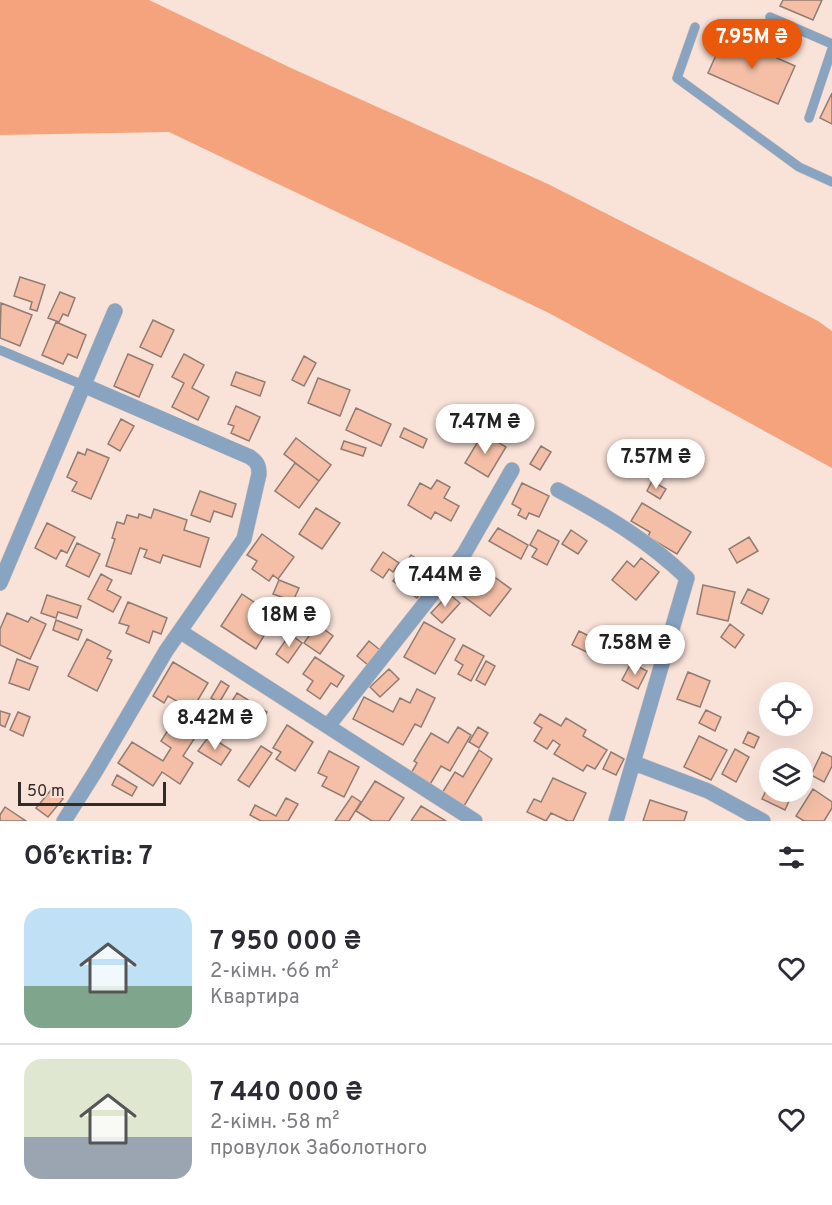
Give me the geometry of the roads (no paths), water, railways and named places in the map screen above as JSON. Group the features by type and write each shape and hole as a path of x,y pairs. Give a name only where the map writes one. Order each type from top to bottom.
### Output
{"street":[{"path":"0,583 115,310"},
{"path":"64,821 166,651 244,539 259,467 250,457 83,385"},
{"path":"328,726 464,554 512,470"},
{"path":"558,490 614,520 666,558 687,578 616,821"},
{"path":"181,632 476,821"},
{"path":"634,764 708,791 763,821"}],"lane":[{"path":"770,17 832,44"},
{"path":"695,27 677,78 799,167 832,182"},
{"path":"809,118 832,49"},
{"path":"0,350 83,385"}]}
